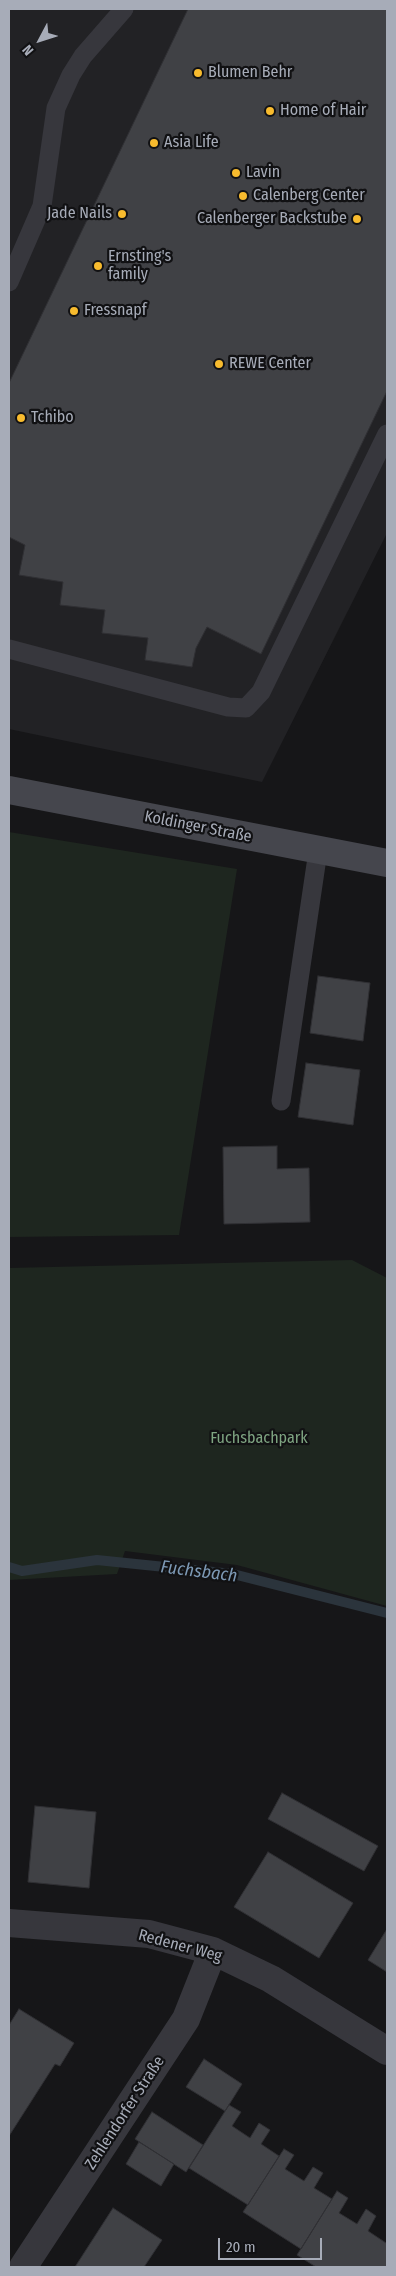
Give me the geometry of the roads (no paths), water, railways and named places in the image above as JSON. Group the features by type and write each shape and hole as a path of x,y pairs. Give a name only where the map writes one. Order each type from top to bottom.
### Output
{"street":[{"name":"Koldinger Straße","path":"9,790 387,864"},
{"name":"Redener Weg","path":"9,1923 150,1934 213,1951 270,1979 387,2051"},
{"name":"Zehlendorfer Straße","path":"23,2267 186,2019 213,1951"}],"lane":[{"path":"9,282 42,206 56,108 71,75 83,56 124,9"},
{"path":"9,649 228,707 246,708 261,692 387,434"},
{"path":"281,1101 318,851"}],"waterway":[{"name":"Fuchsbach","path":"9,1567 22,1571 97,1560 233,1574 387,1613"}],"place":[{"name":"Blumen Behr","path":"198,73"},
{"name":"Home of Hair","path":"270,111"},
{"name":"Asia Life","path":"154,143"},
{"name":"Lavin","path":"236,173"},
{"name":"Calenberg Center","path":"243,196"},
{"name":"Jade Nails","path":"122,214"},
{"name":"Calenberger Backstube","path":"357,219"},
{"name":"Ernsting's family","path":"98,266"},
{"name":"Fressnapf","path":"74,311"},
{"name":"REWE Center","path":"219,364"},
{"name":"Tchibo","path":"21,418"}],"park label":[{"name":"Fuchsbachpark","path":"259,1439"}]}
